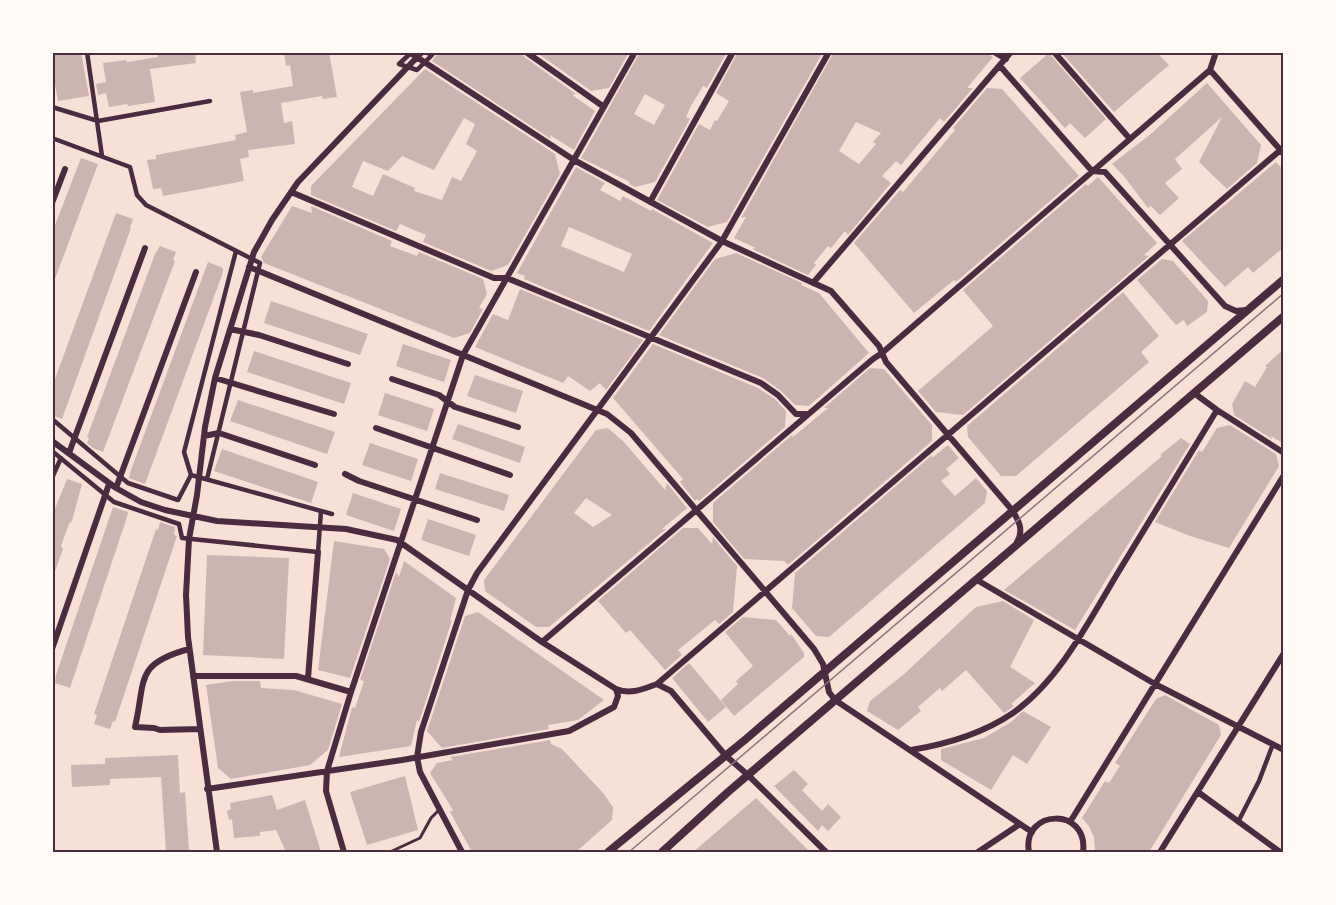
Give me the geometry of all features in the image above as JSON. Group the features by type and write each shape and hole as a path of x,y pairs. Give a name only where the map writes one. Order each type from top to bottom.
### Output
{"street":[{"path":"87,52 102,156"},
{"path":"526,52 604,107"},
{"path":"344,852 326,791 327,771 463,355 635,52"},
{"path":"650,202 733,52"},
{"path":"462,852 420,772 417,757 421,732 468,590 477,573 722,241 829,52"},
{"path":"994,52 1006,59"},
{"path":"813,283 1011,52"},
{"path":"1054,52 1130,139"},
{"path":"542,642 808,413 882,353 1210,69 1216,52"},
{"path":"422,54 410,53 399,64 417,70 425,62"},
{"path":"422,54 425,62 574,160 722,241 831,291 837,296 879,346 886,362 1012,510 1020,524 1021,531 1013,548"},
{"path":"217,852 189,650 186,595 189,539 215,378 258,242 291,192 329,149 422,54"},
{"path":"1000,66 1092,171 1105,172 1228,308 1240,312 1249,308"},
{"path":"52,441 116,488 153,506 193,517 230,522 346,529 402,543 542,642 616,689 629,692 657,684 1282,150 1210,69"},
{"path":"52,107 98,121 210,101"},
{"path":"52,138 129,166 137,195 146,205 260,263 207,479"},
{"path":"52,203 65,169"},
{"path":"291,192 494,278 507,278 761,383 778,395 796,414 808,413"},
{"path":"69,453 145,248"},
{"path":"52,419 128,483 178,500 191,475 184,452 236,251"},
{"path":"249,267 607,414 631,433 814,649 825,671 829,692 835,700 1032,832"},
{"path":"116,488 196,272"},
{"path":"608,852 726,756 1284,279"},
{"path":"666,851 748,775 1284,316"},
{"path":"230,329 259,335 348,364"},
{"path":"215,378 334,414"},
{"path":"392,379 439,394 455,406 518,427"},
{"path":"1194,393 1284,453"},
{"path":"910,750 948,743 983,730 1013,713 1047,682 1078,639 1217,410"},
{"path":"375,429 510,475"},
{"path":"204,436 219,433 315,465"},
{"path":"52,451 114,502 179,524 182,538 318,552"},
{"path":"52,478 61,458"},
{"path":"345,474 359,481 477,520"},
{"path":"191,475 332,514"},
{"path":"1070,822 1284,475"},
{"path":"52,649 110,484"},
{"path":"308,678 321,511"},
{"path":"977,580 1155,684 1284,750"},
{"path":"189,650 169,655 148,669 143,680 135,727 160,730 200,729"},
{"path":"1160,852 1284,653"},
{"path":"193,675 296,676 351,692"},
{"path":"657,684 671,691 726,756 826,852"},
{"path":"207,789 569,731 614,707 618,701 616,689"},
{"path":"1238,822 1259,781 1273,744"},
{"path":"1197,792 1280,852"},
{"path":"1029,852 1029,839 1032,832 1044,821 1060,818 1070,822 1079,831 1083,837 1083,852"},
{"path":"978,852 1020,824"}],"lane":[{"path":"390,852 420,838 431,818 440,809"}],"building":[{"path":"52,52 81,52 89,96 58,101 52,68"},
{"path":"158,52 195,52 196,63 150,69 155,102 109,107 106,93 98,95 96,84 106,82 103,63 158,57"},
{"path":"284,52 329,52 337,97 323,99 322,96 281,103 284,123 292,121 295,144 248,150 249,157 240,159 244,181 163,196 161,188 153,189 147,160 156,159 156,155 236,140 235,135 247,132 240,92 253,90 253,93 293,86 290,65 286,66"},
{"path":"439,52 521,52 523,56 576,94 572,95 595,111 574,150 550,135 551,139 432,61"},
{"path":"536,52 629,52 609,88 591,91"},
{"path":"640,52 727,52 707,88 703,86 691,106 686,117 690,119 655,182 635,187 629,184 630,182 581,158","holes":["645,94 665,105 654,125 634,114"]},
{"path":"738,52 823,52 727,222 708,227 657,200 699,124 710,130 729,101 716,93"},
{"path":"834,52 984,52 993,57 967,88 973,88 944,122 940,118 901,165 896,161 882,176 891,183 848,235 845,231 831,248 828,246 814,263 816,265 808,275 734,238 746,217 741,218","holes":["856,122 881,133 873,142 876,144 859,164 839,151"]},
{"path":"1061,52 1156,52 1169,65 1114,112"},
{"path":"1049,53 1106,119 1085,138 1070,123 1065,128 1020,78"},
{"path":"425,69 555,154 560,174 508,265 491,271 423,242 426,235 400,224 396,231 311,195 311,186","holes":["464,118 475,124 466,144 477,151 461,181 452,177 442,200 414,191 415,188 383,174 373,196 352,187 363,161 388,171 402,156 434,170"]},
{"path":"1207,83 1261,145 1257,163 1227,189 1199,162 1222,117 1175,159 1182,169 1165,183 1179,198 1160,215 1151,206 1148,208 1112,164 1152,133"},
{"path":"987,88 1002,89 1079,176 956,282 954,280 914,313 854,243 900,190 903,192"},
{"path":"81,158 98,164 52,287 52,233"},
{"path":"1276,162 1284,171 1284,247 1253,273 1248,267 1225,287 1182,241"},
{"path":"576,167 605,183 600,190 620,201 623,196 651,211 652,209 713,243 649,331 524,279 525,276 517,273","holes":["569,227 632,254 624,272 561,246"]},
{"path":"1098,177 1157,243 1144,255 1149,256 963,415 936,412 918,391 993,326 963,290 1086,184 1088,186"},
{"path":"292,206 312,213 311,206 392,241 390,246 417,256 419,252 483,279 487,294 479,308 483,309 470,333 454,338 264,263 261,257"},
{"path":"116,213 133,219 131,228 62,419 52,415 52,387"},
{"path":"160,246 176,252 173,260 175,261 103,452 87,443 89,438 87,437 155,254"},
{"path":"736,253 819,293 869,353 809,406 795,405 763,378 659,335 715,259"},
{"path":"1162,259 1173,261 1208,301 1207,312 1187,326 1184,320 1176,325 1137,280"},
{"path":"208,262 223,268 222,275 145,484 129,478 131,470"},
{"path":"520,289 643,340 606,390 600,383 590,391 568,376 563,383 475,347 493,314 508,320"},
{"path":"1123,292 1159,336 1141,352 1149,362 1016,476 1001,476 968,437 967,426"},
{"path":"271,301 368,334 360,355 264,323"},
{"path":"403,344 451,360 444,382 396,366"},
{"path":"653,344 758,388 775,399 786,411 785,427 699,501 697,499 695,501 680,482 683,479 613,398"},
{"path":"1284,349 1284,444 1234,415 1232,404 1245,381 1255,387 1267,367 1265,366"},
{"path":"254,351 351,383 344,404 247,372"},
{"path":"870,368 884,369 932,425 932,441 788,565 784,561 744,559 713,522 713,503 792,435 793,437 828,408 824,408"},
{"path":"475,375 523,391 516,413 467,396"},
{"path":"385,393 434,409 427,431 378,415"},
{"path":"238,400 335,432 327,454 230,421"},
{"path":"458,424 525,447 520,463 452,439"},
{"path":"1230,425 1276,454 1279,466 1229,548 1155,522 1199,450 1202,452 1217,428"},
{"path":"608,428 624,442 665,490 667,483 687,508 662,529 666,529 549,627 536,627 485,591 484,580 596,430","holes":["586,498 612,515 593,527 574,513"]},
{"path":"1181,438 1190,444 1075,630 1004,590 1162,456 1160,455"},
{"path":"370,443 418,459 411,481 362,465"},
{"path":"948,445 959,458 946,469 950,474 941,481 955,496 976,478 987,491 985,503 829,637 816,636 792,608 795,573 932,455 932,458"},
{"path":"222,449 318,482 311,503 214,471"},
{"path":"440,473 509,495 504,511 435,489"},
{"path":"67,479 82,484 72,521 61,546 63,549 54,574 52,574 52,519"},
{"path":"353,493 401,509 394,531 346,515"},
{"path":"113,507 128,512 127,517 70,688 55,683 56,675"},
{"path":"428,519 476,535 469,556 421,540"},
{"path":"160,522 175,527 174,535 177,536 115,722 113,721 110,729 94,724 97,715 94,714"},
{"path":"683,528 698,528 712,544 713,537 737,566 733,612 719,624 715,620 678,650 682,655 665,670 630,630 626,633 598,601"},
{"path":"334,541 384,549 390,559 350,678 318,670"},
{"path":"207,555 289,558 284,659 203,655"},
{"path":"404,561 456,598 450,621 452,620 419,722 417,720 411,746 339,757 352,707 355,708 364,681 360,680 396,572 399,577"},
{"path":"1003,601 1034,620 1010,667 1035,683 1011,704 1014,706 1004,713 966,670 942,691 940,688 918,707 921,711 898,730 867,711 870,701 903,675 976,607"},
{"path":"478,612 604,700 578,720 548,725 549,729 442,748 427,731 465,616"},
{"path":"743,617 776,620 790,636 791,634 804,653 804,657 734,716 721,700 738,684 736,681 753,666 725,632"},
{"path":"689,663 726,707 708,722 672,678"},
{"path":"233,681 260,681 261,688 294,690 342,704 328,750 310,765 231,779 218,768 206,685"},
{"path":"1165,695 1219,725 1221,735 1149,852 1095,852 1094,837 1082,818 1105,781 1109,783 1120,766 1115,763 1156,699"},
{"path":"1023,711 1051,727 1027,764 1013,755 991,790 941,760 941,749 984,738 1011,722"},
{"path":"550,740 551,744 562,749 603,793 613,807 612,820 576,852 472,852 450,812 453,810 430,773 437,763 453,760 450,757"},
{"path":"178,755 180,793 185,792 189,852 166,852 161,777 110,779 110,785 72,787 71,765 105,764 105,758"},
{"path":"794,770 808,784 802,790 822,811 828,804 841,817 828,831 822,825 818,831 774,786"},
{"path":"405,776 418,830 367,845 350,792"},
{"path":"272,795 277,810 305,800 321,852 286,852 276,830 260,832 260,836 234,838 232,819 229,820 227,811 231,809 230,803"},
{"path":"756,798 810,852 693,852"}],"tram line":[{"path":"629,852 1284,293"}]}
